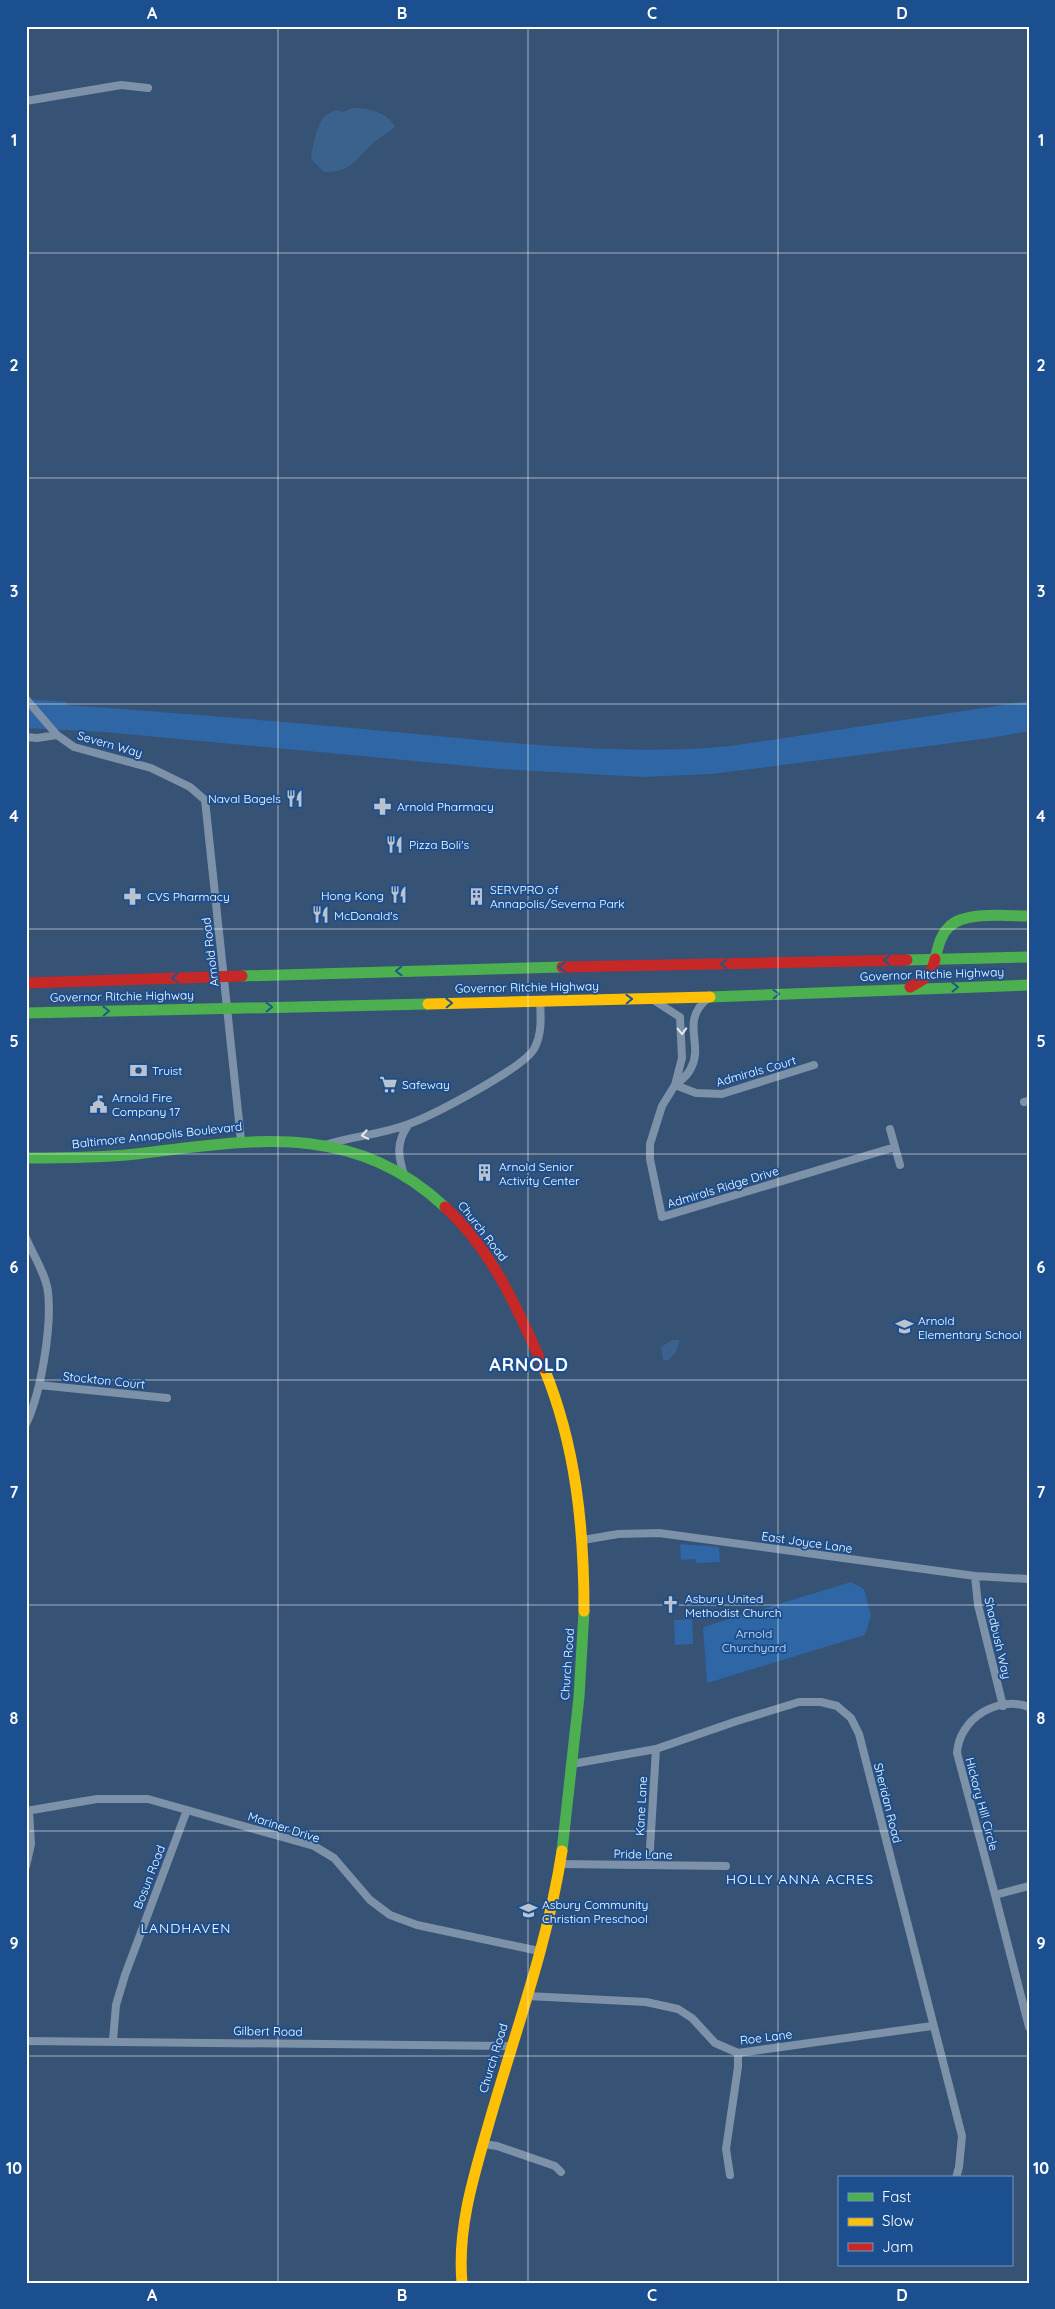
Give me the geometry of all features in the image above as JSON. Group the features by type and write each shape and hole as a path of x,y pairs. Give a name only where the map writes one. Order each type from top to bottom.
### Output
{"main road":[{"path":"906,988 927,978 933,971 935,959 945,931 952,924 961,919 994,916 1029,916"},
{"name":"Governor Ritchie Highway","path":"26,983 224,976 1029,957"},
{"name":"Governor Ritchie Highway","path":"26,1013 710,997 906,988 1029,985"},
{"name":"Baltimore Annapolis Boulevard","path":"26,1158 105,1156 241,1140 323,1145"},
{"name":"Church Road","path":"323,1145 357,1154 404,1175 438,1199 462,1223 496,1268 525,1328 556,1400 575,1475 583,1540 585,1599 583,1659 559,1864 554,1894 527,1996 510,2046 469,2195 461,2271 462,2283"}],"street":[{"path":"26,101 122,85 148,88"},
{"name":"Severn Way","path":"26,699 56,735 74,747 132,762 174,779"},
{"path":"26,737 37,738 56,735"},
{"name":"Arnold Road","path":"174,779 200,794 207,806 210,857 241,1140"},
{"name":"Admirals Ridge Drive","path":"710,997 695,1013 694,1054 691,1069 675,1085 662,1106 650,1144 650,1159 662,1217 895,1147"},
{"name":"Admirals Ridge Drive","path":"651,998 680,1016 682,1058 675,1085"},
{"name":"Baltimore Annapolis Boulevard","path":"323,1145 408,1125 444,1109 526,1058 533,1050 541,1028 540,1001"},
{"name":"Admirals Court","path":"675,1085 696,1093 722,1094 814,1065"},
{"path":"404,1175 398,1147 401,1136 408,1125"},
{"path":"890,1129 900,1165"},
{"path":"26,1238 48,1291 46,1333 39,1385 35,1405 26,1424"},
{"name":"Stockton Court","path":"39,1385 167,1398"},
{"name":"East Joyce Lane","path":"583,1540 618,1534 659,1533 976,1576 1029,1580"},
{"name":"Shadbush Way","path":"976,1576 978,1605 1003,1706"},
{"name":"Sheridan Road","path":"572,1764 656,1749 799,1702 821,1702 837,1706 851,1718 859,1734 932,2026 962,2136 957,2176"},
{"name":"Hickory Hill Circle","path":"1029,1708 1015,1704 979,1713 962,1730 957,1753 1029,2027"},
{"name":"Kane Lane","path":"649,1865 656,1749"},
{"name":"Mariner Drive","path":"27,1811 97,1799 148,1799 314,1846 334,1858 370,1900 390,1914 417,1925 539,1951"},
{"name":"Bosun Road","path":"113,2040 116,2005 125,1975 186,1810"},
{"path":"26,1866 31,1844 27,1811"},
{"name":"Pride Lane","path":"559,1864 726,1866"},
{"path":"995,1894 1029,1886"},
{"name":"Roe Lane","path":"527,1996 646,2002 678,2009 692,2018 715,2043 738,2053 932,2026"},
{"name":"Gilbert Road","path":"26,2040 510,2046"},
{"path":"730,2175 726,2149 738,2067 738,2053"},
{"path":"483,2144 513,2151 555,2166 562,2172"}],"green space":[{"path":"26,699 67,702 66,705 285,722 574,748 652,750 730,746 1029,701 1029,731 990,738 711,774 643,777 500,769 104,732 26,728"},
{"path":"680,1544 719,1547 720,1562 696,1563 695,1559 681,1560"},
{"name":"Arnold Churchyard","path":"851,1582 864,1589 871,1616 865,1635 707,1683 703,1627"},
{"path":"692,1619 693,1644 675,1645 674,1620"}],"shaded area":[{"path":"353,108 382,114 395,126 370,146 349,167 334,172 324,172 311,159 317,130 322,119 329,113 336,110 343,112"},
{"path":"672,1340 680,1340 676,1352 669,1360 663,1360 661,1347"}],"traffic: fast":[{"path":"935,959 943,934 956,922 975,916 1029,916"},
{"path":"907,960 1029,957"},
{"path":"242,976 562,967"},
{"path":"710,997 1029,985"},
{"path":"26,1013 428,1004"},
{"path":"26,1158 136,1154 220,1144 299,1143 337,1148 373,1160 409,1179 445,1207"},
{"path":"562,1851 579,1697 584,1611"}],"traffic: slow":[{"path":"428,1004 710,997"},
{"path":"544,1368 564,1427 576,1487 580,1518 584,1611"},
{"path":"462,2283 462,2242 468,2202 489,2123 540,1953 562,1851"}],"traffic: jam":[{"path":"910,987 927,976 932,969 935,959"},
{"path":"562,967 907,960"},
{"path":"26,983 242,976"},
{"path":"445,1207 462,1224 491,1262 514,1303 544,1368"}],"place":[{"name":"Naval Bagels","path":"295,798"},
{"name":"Arnold Pharmacy","path":"383,806"},
{"name":"Pizza Boli's","path":"395,844"},
{"name":"Hong Kong","path":"398,895"},
{"name":"CVS Pharmacy","path":"133,896"},
{"name":"SERVPRO of Annapolis/Severna Park","path":"476,896"},
{"name":"McDonald's","path":"320,915"},
{"name":"Truist","path":"138,1070"},
{"name":"Safeway","path":"388,1084"},
{"name":"Arnold Fire Company 17","path":"98,1104"},
{"name":"Arnold Senior Activity Center","path":"485,1173"},
{"name":"Arnold Elementary School","path":"904,1327"},
{"name":"Asbury United Methodist Church","path":"671,1605"},
{"name":"Asbury Community Christian Preschool","path":"528,1911"}],"district":[{"name":"ARNOLD","path":"529,1364"},
{"name":"HOLLY ANNA ACRES","path":"800,1879"},
{"name":"LANDHAVEN","path":"186,1928"}]}
